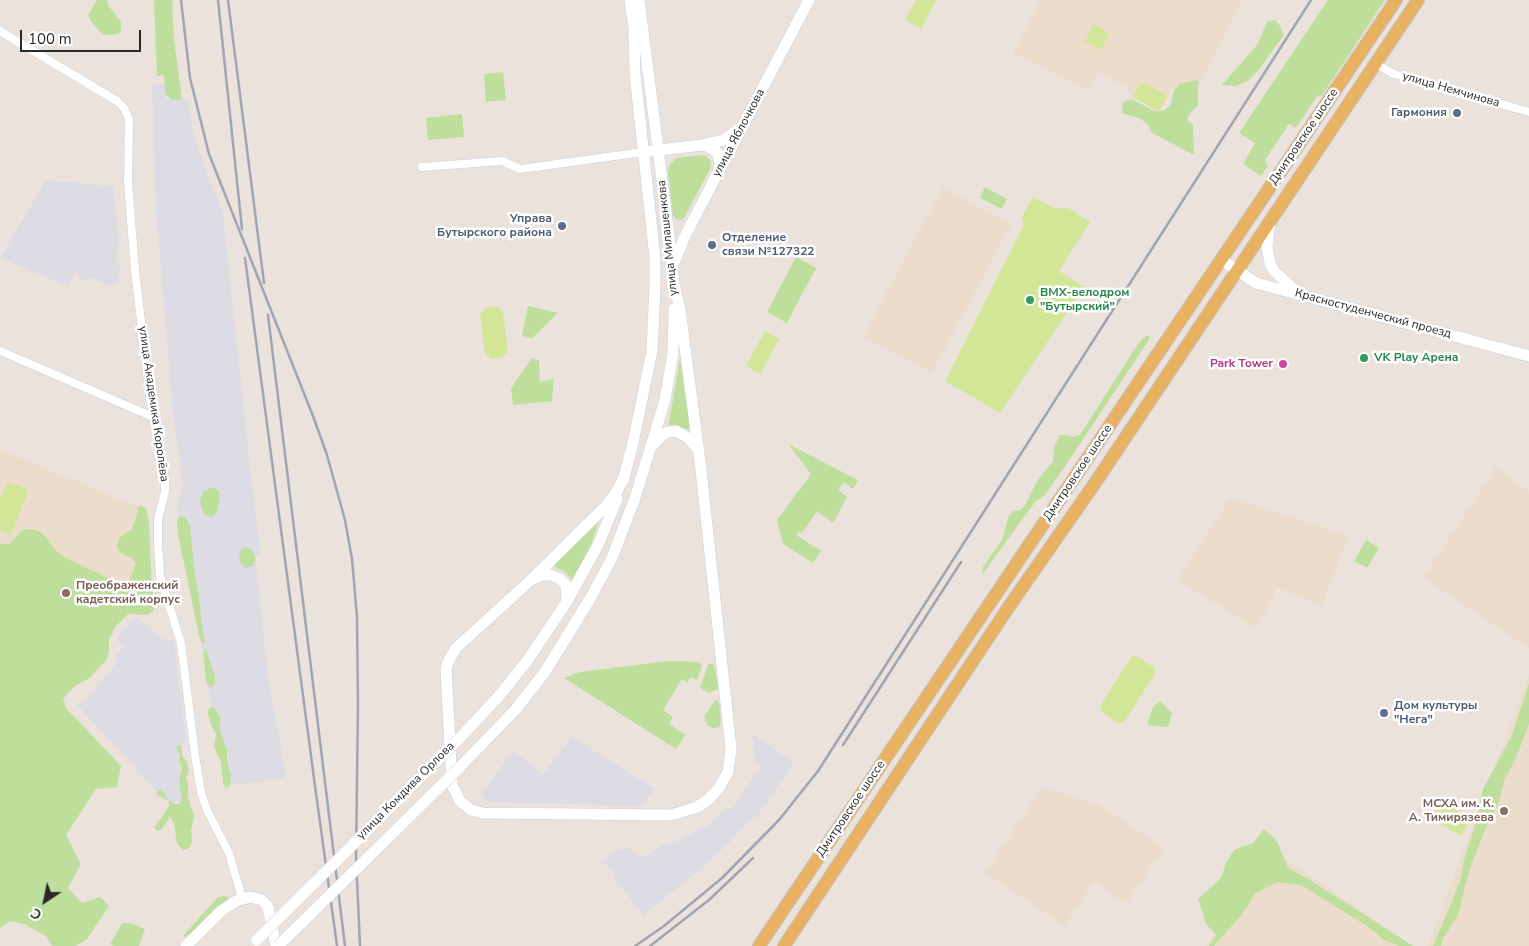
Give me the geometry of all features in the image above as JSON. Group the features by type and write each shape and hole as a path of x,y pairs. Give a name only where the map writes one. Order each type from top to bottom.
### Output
{"main road":[{"name":"Дмитровское шоссе","path":"759,946 1396,0"},
{"name":"Дмитровское шоссе","path":"784,946 1004,615 1095,483 1418,0"}],"street":[{"name":"улица Милашенкова","path":"550,626 566,602 599,543 625,475 652,351 655,286 654,243 635,74 634,29 630,0"},
{"name":"улица Милашенкова","path":"567,637 612,558 635,498 665,400 673,353 673,267 639,0"},
{"name":"улица Яблочкова","path":"673,267 686,234 719,169 809,0"},
{"name":"улица Академика Королёва","path":"0,31 117,101 124,108 129,119 128,182 135,270 153,417 165,480 165,492 158,519 161,582 181,643 194,755 201,792 207,810 229,853 242,898"},
{"name":"улица Немчинова","path":"1376,64 1394,74 1529,112"},
{"path":"422,167 502,161 520,169 701,145 724,140 744,125"},
{"path":"701,145 713,148 717,152 720,158 719,169"},
{"path":"1270,222 1267,247 1270,263 1274,271 1300,295"},
{"path":"654,243 670,243 686,234"},
{"name":"Красностуденческий проезд","path":"1222,260 1256,283 1529,356"},
{"path":"625,475 606,507 532,579 456,648 448,662 446,669 452,785 460,801 471,810 483,813 652,816 683,813 696,808 708,800 719,788 728,772 731,749 699,450 680,309 673,280"},
{"path":"0,351 153,417"},
{"path":"650,449 662,434 676,431 688,438 699,450"},
{"path":"532,579 541,575 551,575 560,579 565,584 566,602"},
{"name":"улица Комдива Орлова","path":"254,943 458,740 499,696 527,661 550,626"},
{"name":"улица Комдива Орлова","path":"277,946 460,767 516,709 545,672 567,637"},
{"path":"186,946 221,911 242,898 256,898 266,903 270,911 277,946"}],"shaded area":[{"path":"1040,0 1242,0 1194,95 1174,85 1160,112 1129,96 1131,90 1097,73 1088,91 1013,53"},
{"path":"165,84 166,100 187,98 193,131 223,214 252,487 261,554 255,556 268,675 286,778 225,786 177,505 183,486 173,413 156,210 152,85"},
{"path":"46,180 113,186 119,240 116,265 120,265 118,283 108,285 89,277 87,282 78,278 79,273 75,271 68,286 0,258"},
{"path":"943,187 1011,224 932,373 863,337"},
{"name":"Преображенский кадетский корпус","path":"0,449 138,507 147,564 94,667 0,621"},
{"path":"1496,467 1529,491 1529,648 1423,577"},
{"path":"1230,498 1349,535 1322,605 1277,588 1271,603 1255,628 1178,580"},
{"path":"135,616 163,639 174,641 186,739 185,743 177,744 183,802 165,800 77,705 87,699 117,662 114,659 124,646 116,640"},
{"name":"МСХА им. К. А. Тимирязева","path":"1529,675 1529,946 1428,946"},
{"path":"752,734 794,762 756,818 753,817 727,845 689,879 643,915 612,877 615,874 603,862 614,850 629,848 641,858 711,823 726,808 732,809 761,766 755,761"},
{"path":"572,737 654,788 642,806 489,802 481,795 513,751 543,774"},
{"path":"1042,788 1098,804 1164,848 1126,904 1094,882 1064,926 985,873"},
{"path":"1268,847 1413,946 1206,946"}],"green space":[{"path":"97,0 107,0 108,5 121,22 121,31 118,34 102,34 91,21 88,15"},
{"path":"154,0 172,0 174,40 182,99 172,100 165,94 164,75 157,76"},
{"path":"916,0 936,0 921,29 905,20"},
{"path":"1328,0 1385,0 1321,97 1318,95 1296,128 1289,124 1265,160 1268,166 1261,176 1243,164 1255,143 1239,133"},
{"path":"1275,20 1284,35 1260,68 1248,81 1236,86 1222,85 1257,45 1267,22"},
{"path":"1093,24 1109,33 1101,50 1085,42"},
{"path":"503,72 506,100 486,102 484,74"},
{"path":"1198,80 1198,106 1190,113 1187,120 1193,125 1194,155 1152,133 1148,125 1141,119 1122,113 1123,102 1131,99 1155,111 1163,111 1170,106 1174,90 1181,83"},
{"path":"1141,82 1167,95 1159,111 1133,97"},
{"path":"462,114 464,137 428,140 426,118"},
{"path":"704,155 710,159 711,167 684,218 682,220 677,219 673,215 668,172 669,165 676,158"},
{"path":"985,187 1007,199 1002,209 980,198"},
{"name":"BMX-велодром \"Бутырский\"","path":"1033,197 1056,209 1067,207 1090,222 1059,271 1084,287 1000,413 945,381 1024,225 1022,217"},
{"path":"796,257 816,268 787,323 767,312"},
{"path":"495,306 503,311 508,352 501,358 491,359 485,353 480,314 486,308"},
{"path":"528,306 558,313 532,338 522,336"},
{"path":"765,331 779,339 760,374 746,366"},
{"path":"1148,335 1150,338 1070,459 1045,495 1035,502 982,575 983,567 1002,540 1009,515 1014,511 1021,510 1037,481 1053,461 1054,447 1060,435 1073,437 1080,435 1134,350 1142,339"},
{"path":"532,358 539,361 540,382 554,379 552,401 513,405 511,388"},
{"path":"680,358 690,429 668,428"},
{"path":"788,444 858,480 853,489 844,482 838,490 847,497 833,523 817,511 802,533 798,532 796,535 821,551 813,563 783,544 777,520 811,474"},
{"path":"8,482 26,489 28,492 11,535 0,531 0,498"},
{"path":"213,487 219,491 220,497 217,512 211,517 205,515 200,501 204,491"},
{"path":"140,505 146,508 149,522 152,590 155,606 148,615 128,614 116,626 109,639 107,659 90,678 75,686 63,699 66,708 121,766 117,787 96,789 66,835 81,864 68,888 82,903 100,897 109,906 87,939 76,946 52,946 46,936 24,924 10,921 0,928 0,544 9,544 25,529 37,530 46,537 56,551 66,558 119,583 125,584 129,581 136,564 133,559 119,552 117,547 119,538 132,529 137,509"},
{"path":"180,516 185,517 190,525 204,644 200,640 178,535 177,519"},
{"path":"600,518 589,550 572,580 565,572 552,565"},
{"path":"1366,540 1379,548 1367,568 1354,561"},
{"path":"246,547 252,550 256,559 252,566 245,568 239,556 241,550"},
{"path":"206,649 215,676 215,684 212,687 206,681 204,650"},
{"path":"1132,656 1136,656 1155,668 1156,672 1126,719 1118,723 1101,711 1100,706"},
{"path":"669,661 698,662 702,667 697,680 691,677 687,682 682,679 663,710 673,717 669,724 685,735 676,749 564,678 580,672"},
{"path":"709,663 714,665 718,689 708,693 700,687"},
{"path":"1529,683 1529,724 1515,760 1504,780 1500,800 1487,825 1470,868 1458,915 1441,942 1441,946 1433,946 1460,882 1483,789 1512,735"},
{"path":"715,700 719,703 721,723 719,727 713,728 707,725 704,717"},
{"path":"1160,701 1172,713 1168,727 1147,725 1153,707"},
{"path":"214,707 220,717 220,731 227,749 227,761 231,776 230,785 226,788 223,784 221,762 214,747 216,734 207,711"},
{"path":"181,744 182,756 187,761 189,771 186,778 188,797 194,816 191,831 192,843 189,848 183,850 177,844 174,823 170,817 162,829 157,831 154,828 169,806 169,801 157,795 157,791 161,790 175,804 179,804 182,800 179,781 182,768 176,746"},
{"path":"1441,801 1471,819 1461,836 1431,819"},
{"path":"1264,829 1277,841 1288,868 1413,946 1398,946 1384,940 1367,926 1301,885 1277,882 1255,894 1244,912 1214,946 1209,946 1216,935 1206,924 1198,899 1221,878 1226,863 1234,850 1253,843"},
{"path":"228,897 228,900 188,938 183,936 217,898"},
{"path":"122,923 133,924 145,929 139,946 113,946 110,944"}],"railway":[{"path":"181,0 190,78 209,154 313,416 327,455 345,520 352,559 357,617 356,857 360,946"},
{"path":"218,0 242,229"},
{"path":"228,0 264,283"},
{"path":"635,946 664,926 722,878 779,820 818,771 1311,0"},
{"path":"245,258 337,946"},
{"path":"268,315 345,946"},
{"path":"843,745 961,562"},
{"path":"650,946 709,900 753,858"}],"place":[{"name":"Гармония","path":"1457,113"},
{"name":"Управа Бутырского района","path":"562,226"},
{"name":"Отделение связи №127322","path":"712,245"},
{"name":"BMX-велодром \"Бутырский\"","path":"1030,300"},
{"name":"VK Play Арена","path":"1364,358"},
{"name":"Park Tower","path":"1283,364"},
{"name":"Преображенский кадетский корпус","path":"66,593"},
{"name":"Дом культуры \"Нега\"","path":"1384,713"},
{"name":"МСХА им. К. А. Тимирязева","path":"1504,811"}]}
